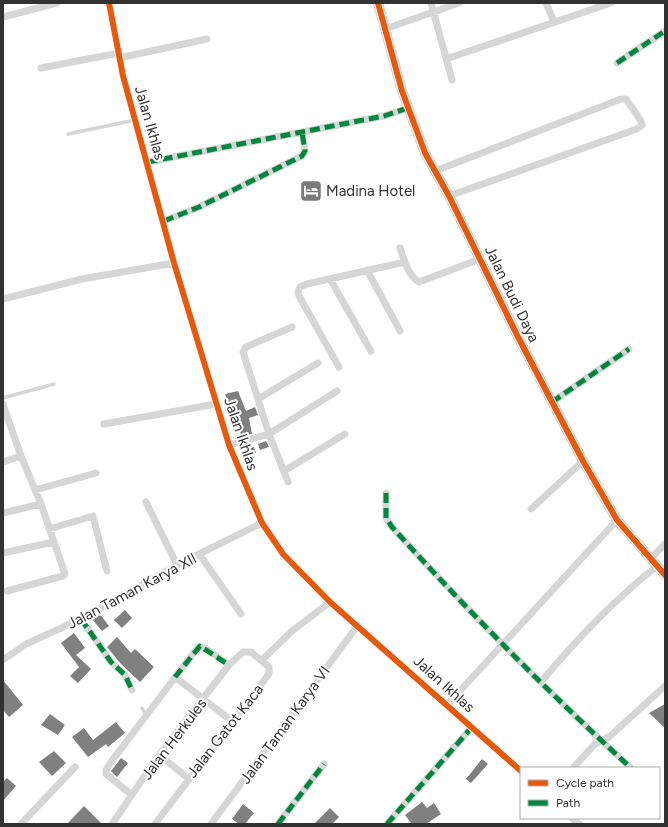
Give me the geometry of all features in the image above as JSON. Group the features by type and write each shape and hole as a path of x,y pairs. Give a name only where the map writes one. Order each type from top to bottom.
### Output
{"street":[{"path":"3,17 57,3"},
{"name":"Jalan Ikhlas","path":"109,3 119,55 174,263 229,445 262,523 283,554 330,602 358,625 520,770"},
{"name":"Jalan Budi Daya","path":"378,3 402,91 426,153 450,196 518,337 583,461 617,520 665,575"},
{"path":"431,3 452,80"},
{"path":"385,29 459,3"},
{"path":"546,3 554,22"},
{"path":"446,59 600,5 611,3"},
{"path":"617,64 665,32"},
{"path":"41,68 207,39"},
{"path":"435,171 621,99 626,99 641,121 642,125 637,129 450,196"},
{"path":"148,162 384,116 408,108"},
{"path":"164,221 199,207 303,155 305,151 302,132"},
{"path":"400,248 404,262 419,282 480,259"},
{"path":"339,367 298,292 302,286 404,262"},
{"path":"3,299 82,279 174,263"},
{"path":"367,270 400,331"},
{"path":"330,279 371,351"},
{"path":"288,482 269,434 244,350 246,347 292,327"},
{"path":"552,402 629,349"},
{"path":"258,399 318,363"},
{"path":"229,445 269,434 337,391"},
{"path":"3,404 5,417 41,504 65,570 64,575 7,591"},
{"path":"104,424 216,404"},
{"path":"284,471 345,434"},
{"path":"3,462 21,456"},
{"path":"531,509 583,461"},
{"path":"35,490 96,473"},
{"path":"386,493 386,518 392,527 502,644 631,767"},
{"path":"146,502 177,566"},
{"path":"3,513 41,504"},
{"path":"49,528 93,516 107,571"},
{"path":"447,705 617,520"},
{"name":"Jalan Taman Karya XII","path":"3,660 26,644 81,619 177,566 262,523"},
{"path":"3,553 54,542"},
{"path":"541,682 567,652 653,562 665,544"},
{"path":"200,555 241,614"},
{"path":"262,660 292,631 330,602"},
{"path":"81,619 111,662 125,675 132,690"},
{"name":"Jalan Taman Karya VI","path":"212,824 358,625"},
{"path":"132,795 105,772 146,715 200,646 229,665"},
{"name":"Jalan Herkules","path":"112,824 159,756 238,655 243,652 251,652 262,660"},
{"name":"Jalan Gatot Kaca","path":"155,824 188,778 269,674 269,667 262,660"},
{"path":"175,677 233,722"},
{"path":"574,767 595,744 602,741 665,686"},
{"path":"387,824 472,727"},
{"path":"159,756 188,778"},
{"path":"278,824 324,764"},
{"path":"21,824 75,767"}],"lane":[{"path":"68,134 136,120"},
{"path":"3,398 54,384"},
{"path":"142,708 146,715"}],"building":[{"path":"238,391 246,411 255,407 258,415 249,418 252,434 241,436 238,420 235,421 225,394"},
{"path":"266,441 269,447 260,450 258,444"},
{"path":"254,447 256,453 246,456 244,450"},
{"path":"125,610 132,618 122,628 114,620"},
{"path":"100,614 109,626 102,631 92,619"},
{"path":"74,633 85,648 76,655 91,669 78,683 70,676 79,667 61,643"},
{"path":"117,637 131,653 135,649 154,667 140,682 121,664 107,647"},
{"path":"3,680 23,705 9,717 3,710"},
{"path":"665,704 665,728 649,713"},
{"path":"50,714 65,725 58,735 41,725"},
{"path":"116,722 125,733 108,747 106,744 88,757 72,737 84,728 93,740"},
{"path":"54,751 66,763 52,776 39,762"},
{"path":"121,758 128,763 117,777 111,771"},
{"path":"482,759 488,764 471,783 466,779"},
{"path":"7,778 16,786 3,801 3,782"},
{"path":"422,802 427,808 434,803 441,814 426,824 412,824 405,815"},
{"path":"243,804 254,813 245,824 239,824 232,819"},
{"path":"84,806 102,824 67,824"},
{"path":"330,808 339,817 332,824 314,824"}],"marked path":[{"path":"617,63 665,31"},
{"path":"148,162 384,116 408,108"},
{"path":"164,221 199,207 302,156 305,151 302,132"},
{"path":"552,402 629,349"},
{"path":"386,493 386,518 392,527 509,650 569,710 630,767"},
{"path":"81,619 111,662 125,675 132,690"},
{"path":"175,677 200,646 229,665"},
{"path":"387,824 472,727"},
{"path":"278,824 324,764"}],"cycle path":[{"path":"109,3 123,76 174,263 229,445 262,523 283,554 330,602 520,770"},
{"path":"378,3 402,91 425,153 449,196 518,337 583,461 617,520 665,575"}],"place":[{"name":"Madina Hotel","path":"311,191"}]}
